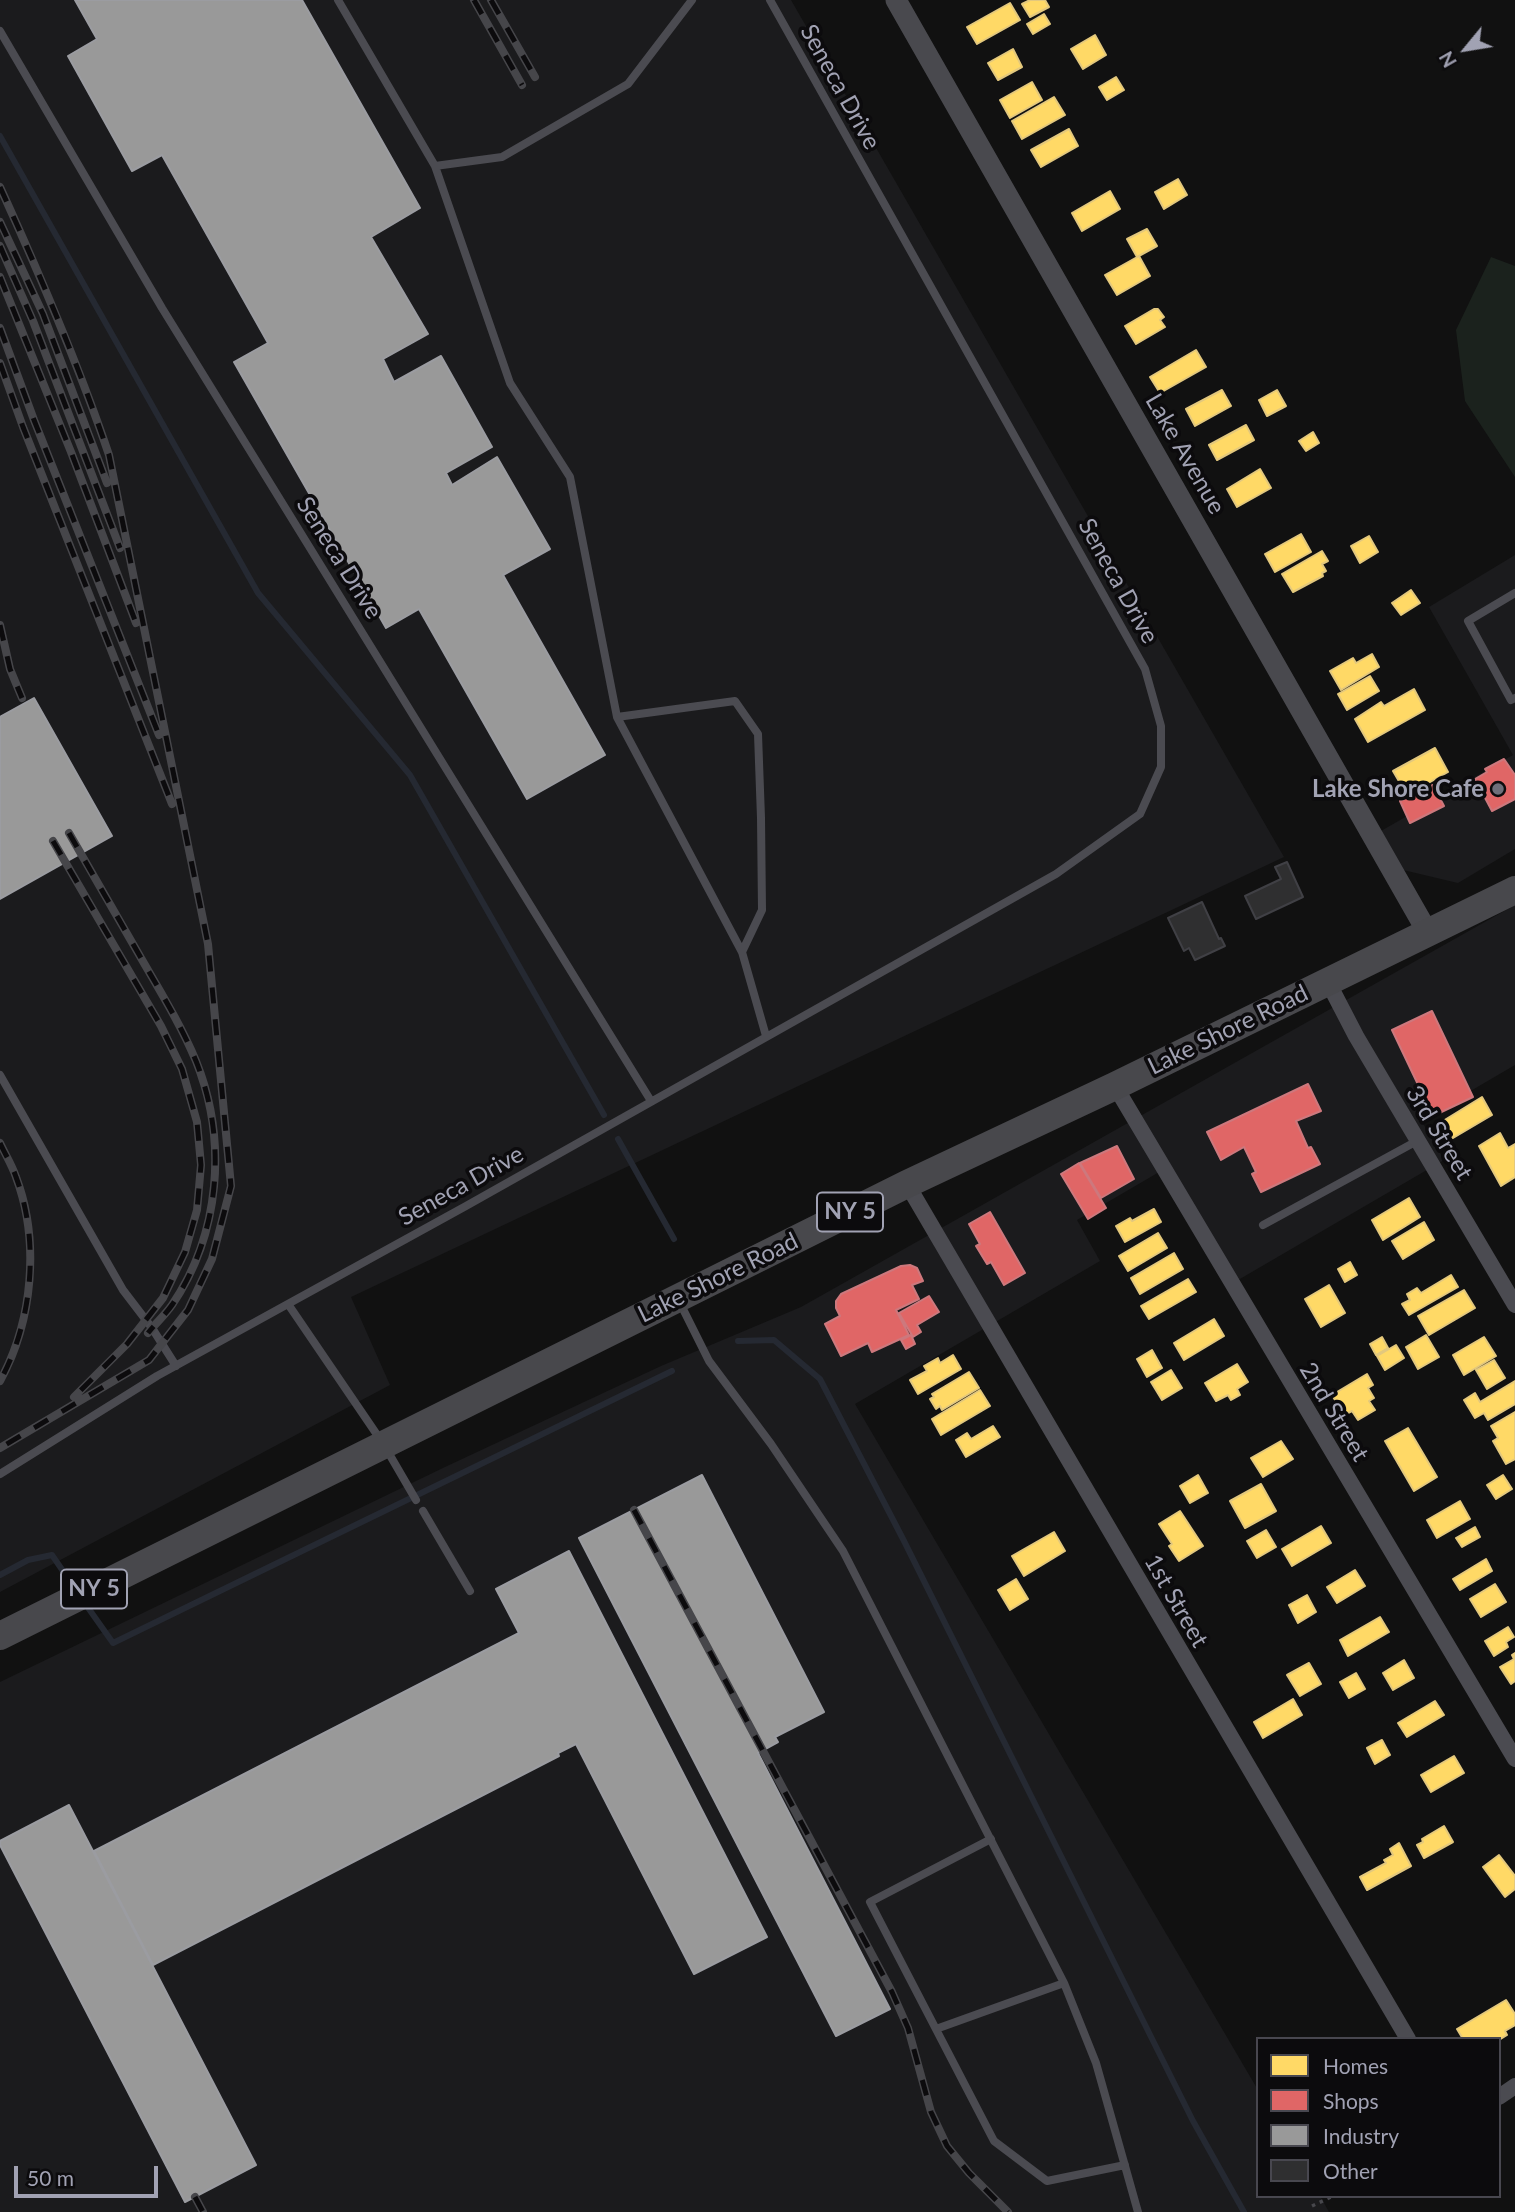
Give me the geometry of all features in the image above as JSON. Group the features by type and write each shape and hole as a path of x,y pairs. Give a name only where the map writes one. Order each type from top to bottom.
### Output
{"highway":[{"name":"Lake Shore Road","path":"0,1636 906,1184 1115,1086 1515,890"}],"street":[{"name":"Lake Avenue","path":"897,0 1428,933"},
{"name":"3rd Street","path":"1328,982 1356,1036 1515,1305"},
{"name":"2nd Street","path":"1115,1086 1515,1759"},
{"name":"1st Street","path":"906,1184 1407,2037"}],"lane":[{"path":"338,0 435,166 510,383 570,477 617,717 742,952 766,1036"},
{"path":"435,166 502,157 628,84 692,0"},
{"name":"Seneca Drive","path":"0,1474 176,1366 1056,874 1140,814 1161,767 1161,726 1145,669 770,0"},
{"name":"Seneca Drive","path":"0,31 169,320 651,1101"},
{"path":"1515,593 1468,621 1511,700 1515,698"},
{"path":"617,717 735,701 758,734 762,910 742,952"},
{"path":"0,1076 123,1290 176,1366"},
{"path":"1263,1225 1417,1141"},
{"path":"677,1299 709,1362 771,1444 843,1551 1064,1983 1096,2063 1138,2212"},
{"path":"288,1304 384,1445 416,1500"},
{"path":"423,1511 470,1591"},
{"path":"991,1839 870,1902 994,2141 1047,2181 1125,2165"},
{"path":"936,2029 1064,1983"}],"path":[{"path":"1312,2206 1329,2198"}],"shaded area":[{"path":"0,0 791,0 1284,857 351,1297 390,1385 0,1592"},
{"path":"1491,257 1515,266 1515,477 1465,401 1456,330"},
{"path":"1515,555 1515,849 1458,883 1403,870 1381,831 1513,755 1429,607"},
{"path":"1515,905 1515,1065 1421,1120 1444,1160 1233,1283 1166,1168 1077,1220 1100,1261 855,1404 1256,2087 1256,2198 1321,2198 1329,2212 0,2212 0,1682 445,1467 661,1366 801,1307"}],"building: Homes":[{"path":"1030,0 1045,0 1049,7 1030,17 1022,4"},
{"path":"1010,3 1020,20 977,44 967,27"},
{"path":"1044,14 1050,24 1033,34 1027,24"},
{"path":"1095,35 1106,55 1083,69 1071,49"},
{"path":"1013,49 1022,67 998,80 988,63"},
{"path":"1116,77 1124,90 1107,100 1099,87"},
{"path":"1032,82 1042,100 1010,118 1000,100"},
{"path":"1054,97 1065,115 1022,139 1012,121"},
{"path":"1069,129 1078,146 1041,167 1031,150"},
{"path":"1178,179 1187,195 1164,209 1155,192"},
{"path":"1110,191 1120,209 1082,231 1072,213"},
{"path":"1147,229 1157,246 1137,257 1127,239"},
{"path":"1139,256 1150,276 1117,295 1105,275"},
{"path":"1158,309 1164,317 1160,320 1165,327 1136,344 1125,326"},
{"path":"1196,350 1206,367 1160,393 1150,377"},
{"path":"1222,390 1231,406 1195,426 1186,409"},
{"path":"1277,390 1286,406 1267,416 1259,400"},
{"path":"1246,425 1254,440 1217,460 1209,445"},
{"path":"1313,432 1319,443 1306,451 1299,441"},
{"path":"1260,469 1271,488 1237,507 1227,489"},
{"path":"1301,534 1311,552 1275,572 1265,554"},
{"path":"1369,536 1378,552 1360,563 1351,546"},
{"path":"1322,551 1328,561 1322,564 1326,571 1322,573 1323,576 1293,592 1282,574"},
{"path":"1411,590 1420,603 1401,615 1392,603"},
{"path":"1372,654 1379,667 1341,690 1330,671 1353,658 1356,663"},
{"path":"1370,676 1379,691 1347,710 1338,694"},
{"path":"1414,689 1425,710 1368,742 1355,719 1381,702 1384,706"},
{"path":"1435,748 1448,772 1407,795 1393,771"},
{"path":"1482,1097 1492,1115 1453,1138 1443,1121"},
{"path":"1500,1133 1508,1148 1515,1144 1515,1177 1501,1186 1479,1146"},
{"path":"1409,1198 1420,1217 1383,1240 1372,1220"},
{"path":"1154,1209 1161,1222 1125,1242 1116,1226"},
{"path":"1424,1222 1434,1240 1403,1259 1392,1241"},
{"path":"1158,1233 1167,1248 1128,1271 1119,1256"},
{"path":"1174,1253 1183,1269 1140,1294 1131,1278"},
{"path":"1350,1262 1357,1275 1345,1282 1338,1269"},
{"path":"1451,1275 1458,1287 1409,1315 1402,1304 1410,1300 1407,1294 1417,1288 1421,1293"},
{"path":"1188,1279 1196,1292 1149,1319 1141,1306"},
{"path":"1329,1285 1345,1313 1321,1327 1305,1299"},
{"path":"1464,1290 1475,1308 1429,1335 1418,1316"},
{"path":"1214,1319 1224,1336 1184,1360 1174,1343"},
{"path":"1426,1335 1439,1357 1418,1369 1406,1347"},
{"path":"1382,1337 1388,1348 1376,1355 1370,1344"},
{"path":"1484,1337 1496,1356 1464,1375 1453,1355"},
{"path":"1396,1345 1404,1358 1385,1370 1377,1356"},
{"path":"1152,1350 1162,1368 1147,1377 1137,1359"},
{"path":"953,1355 961,1369 918,1394 910,1380 927,1371 924,1366 938,1358 940,1363"},
{"path":"1494,1360 1505,1378 1487,1389 1476,1370"},
{"path":"1237,1364 1248,1382 1237,1389 1240,1395 1231,1400 1228,1395 1216,1401 1205,1383"},
{"path":"1171,1370 1182,1388 1162,1400 1151,1382"},
{"path":"969,1372 979,1388 942,1410 940,1406 936,1409 930,1399 934,1397 932,1394"},
{"path":"1367,1374 1373,1385 1368,1388 1374,1398 1369,1401 1375,1410 1358,1420 1352,1411 1344,1415 1332,1395"},
{"path":"1515,1381 1515,1404 1488,1420 1484,1413 1475,1418 1464,1400 1475,1393 1480,1402"},
{"path":"980,1390 990,1406 941,1435 932,1419"},
{"path":"1515,1412 1515,1459 1506,1464 1493,1441 1498,1438 1491,1426"},
{"path":"993,1426 1000,1437 966,1457 956,1440 967,1433 971,1439"},
{"path":"1408,1428 1437,1477 1414,1491 1385,1441"},
{"path":"1281,1441 1293,1459 1263,1477 1251,1458"},
{"path":"1198,1475 1208,1493 1190,1503 1180,1486"},
{"path":"1503,1475 1512,1489 1496,1499 1487,1485"},
{"path":"1261,1484 1276,1511 1245,1528 1230,1501"},
{"path":"1460,1501 1470,1519 1437,1538 1427,1520"},
{"path":"1180,1511 1203,1546 1179,1561 1159,1524"},
{"path":"1321,1526 1331,1543 1292,1566 1282,1549"},
{"path":"1475,1527 1480,1537 1462,1547 1456,1538"},
{"path":"1266,1530 1276,1547 1257,1558 1247,1541"},
{"path":"1054,1532 1065,1551 1024,1576 1012,1556"},
{"path":"1486,1559 1492,1571 1460,1590 1453,1579"},
{"path":"1355,1570 1365,1586 1337,1603 1327,1587"},
{"path":"1016,1579 1028,1599 1010,1610 998,1590"},
{"path":"1495,1584 1506,1602 1481,1617 1470,1599"},
{"path":"1307,1595 1316,1612 1298,1623 1289,1605"},
{"path":"1380,1617 1389,1632 1348,1656 1340,1640"},
{"path":"1508,1627 1514,1637 1506,1642 1508,1647 1494,1656 1485,1641"},
{"path":"1515,1653 1515,1681 1511,1684 1500,1667 1514,1659 1512,1655"},
{"path":"1404,1660 1414,1678 1393,1690 1383,1673"},
{"path":"1309,1663 1321,1684 1300,1696 1287,1675"},
{"path":"1356,1673 1365,1689 1349,1698 1340,1682"},
{"path":"1293,1699 1302,1715 1263,1738 1254,1722"},
{"path":"1435,1701 1444,1715 1407,1737 1398,1723"},
{"path":"1382,1740 1390,1755 1375,1764 1367,1748"},
{"path":"1454,1756 1464,1773 1431,1792 1421,1775"},
{"path":"1444,1826 1453,1842 1424,1858 1417,1845"},
{"path":"1399,1843 1411,1866 1367,1890 1360,1877 1386,1863 1384,1860 1393,1855 1390,1849"},
{"path":"1499,1855 1515,1876 1515,1889 1505,1897 1483,1867"},
{"path":"1506,2000 1515,2014 1515,2025 1505,2031 1507,2035 1501,2039 1462,2037 1457,2029"}],"building: Shops":[{"name":"Lake Shore Cafe","path":"1504,759 1515,775 1515,799 1492,811 1475,779 1487,772 1485,769"},
{"path":"1433,785 1444,806 1410,823 1400,801"},
{"path":"1432,1011 1473,1097 1433,1116 1392,1030"},
{"path":"1308,1084 1321,1111 1296,1121 1308,1148 1311,1147 1320,1164 1261,1192 1252,1174 1256,1172 1244,1147 1221,1160 1207,1132"},
{"path":"1117,1146 1134,1179 1101,1198 1080,1163"},
{"path":"1079,1163 1106,1208 1088,1219 1061,1174"},
{"path":"990,1212 1025,1273 1004,1285 991,1262 987,1264 976,1246 980,1244 969,1224"},
{"path":"910,1265 917,1268 923,1281 912,1285 919,1299 896,1310 909,1335 872,1352 868,1343 841,1356 825,1324 840,1316 836,1301 841,1294 901,1266"},
{"path":"929,1296 939,1312 917,1325 921,1332 913,1337 899,1313"},
{"path":"911,1335 915,1344 906,1349 901,1340"}],"building: Industry":[{"path":"75,0 302,0 420,208 371,237 428,334 383,359 394,382 441,356 492,447 446,473 452,485 497,457 550,549 503,575 605,755 527,799 419,609 386,628 234,362 268,343 162,155 132,171 68,56 97,39"},
{"path":"34,698 112,836 0,899 0,717"},
{"path":"702,1475 824,1712 775,1737 778,1742 758,1753 890,2009 836,2036 579,1538"},
{"path":"569,1551 767,1937 694,1974 576,1744 558,1753 559,1756 153,1965 94,1851 519,1633 496,1589"},
{"path":"69,1805 256,2165 185,2202 0,1845 0,1841"}],"building: Other":[{"path":"1287,862 1303,897 1256,919 1245,896 1281,879 1275,867"},
{"path":"1202,902 1225,946 1195,960 1189,948 1184,951 1168,918"}],"waterway":[{"path":"0,136 258,593 410,775 604,1115"},
{"path":"618,1139 674,1239"},
{"path":"738,1341 774,1340 820,1379 903,1539 1193,2121 1244,2212"},
{"path":"84,1602 113,1643 672,1371"},
{"path":"0,1575 28,1560 52,1555 76,1590"}],"railway":[{"path":"474,0 522,85"},
{"path":"491,0 535,77"},
{"path":"0,187 58,320 109,455 208,944 231,1186 212,1259 188,1310 149,1360 0,1448"},
{"path":"0,222 43,314 107,483"},
{"path":"0,246 33,321 120,548"},
{"path":"0,277 136,623"},
{"path":"0,328 159,735"},
{"path":"0,363 172,804"},
{"path":"0,625 10,669 22,698"},
{"path":"69,833 184,1034 206,1092 212,1123 214,1186 201,1248 172,1305 148,1333"},
{"path":"53,841 161,1026 182,1069 197,1122 201,1165 197,1210 185,1252 163,1298 127,1344 74,1397"},
{"path":"0,1143 24,1202 30,1254 26,1307 20,1333 0,1381"},
{"path":"634,1510 892,1992 908,2028 931,2112 947,2146 969,2173 1008,2212"},
{"path":"195,2197 203,2212"}],"place":[{"name":"Lake Shore Cafe","path":"1498,789"}]}
